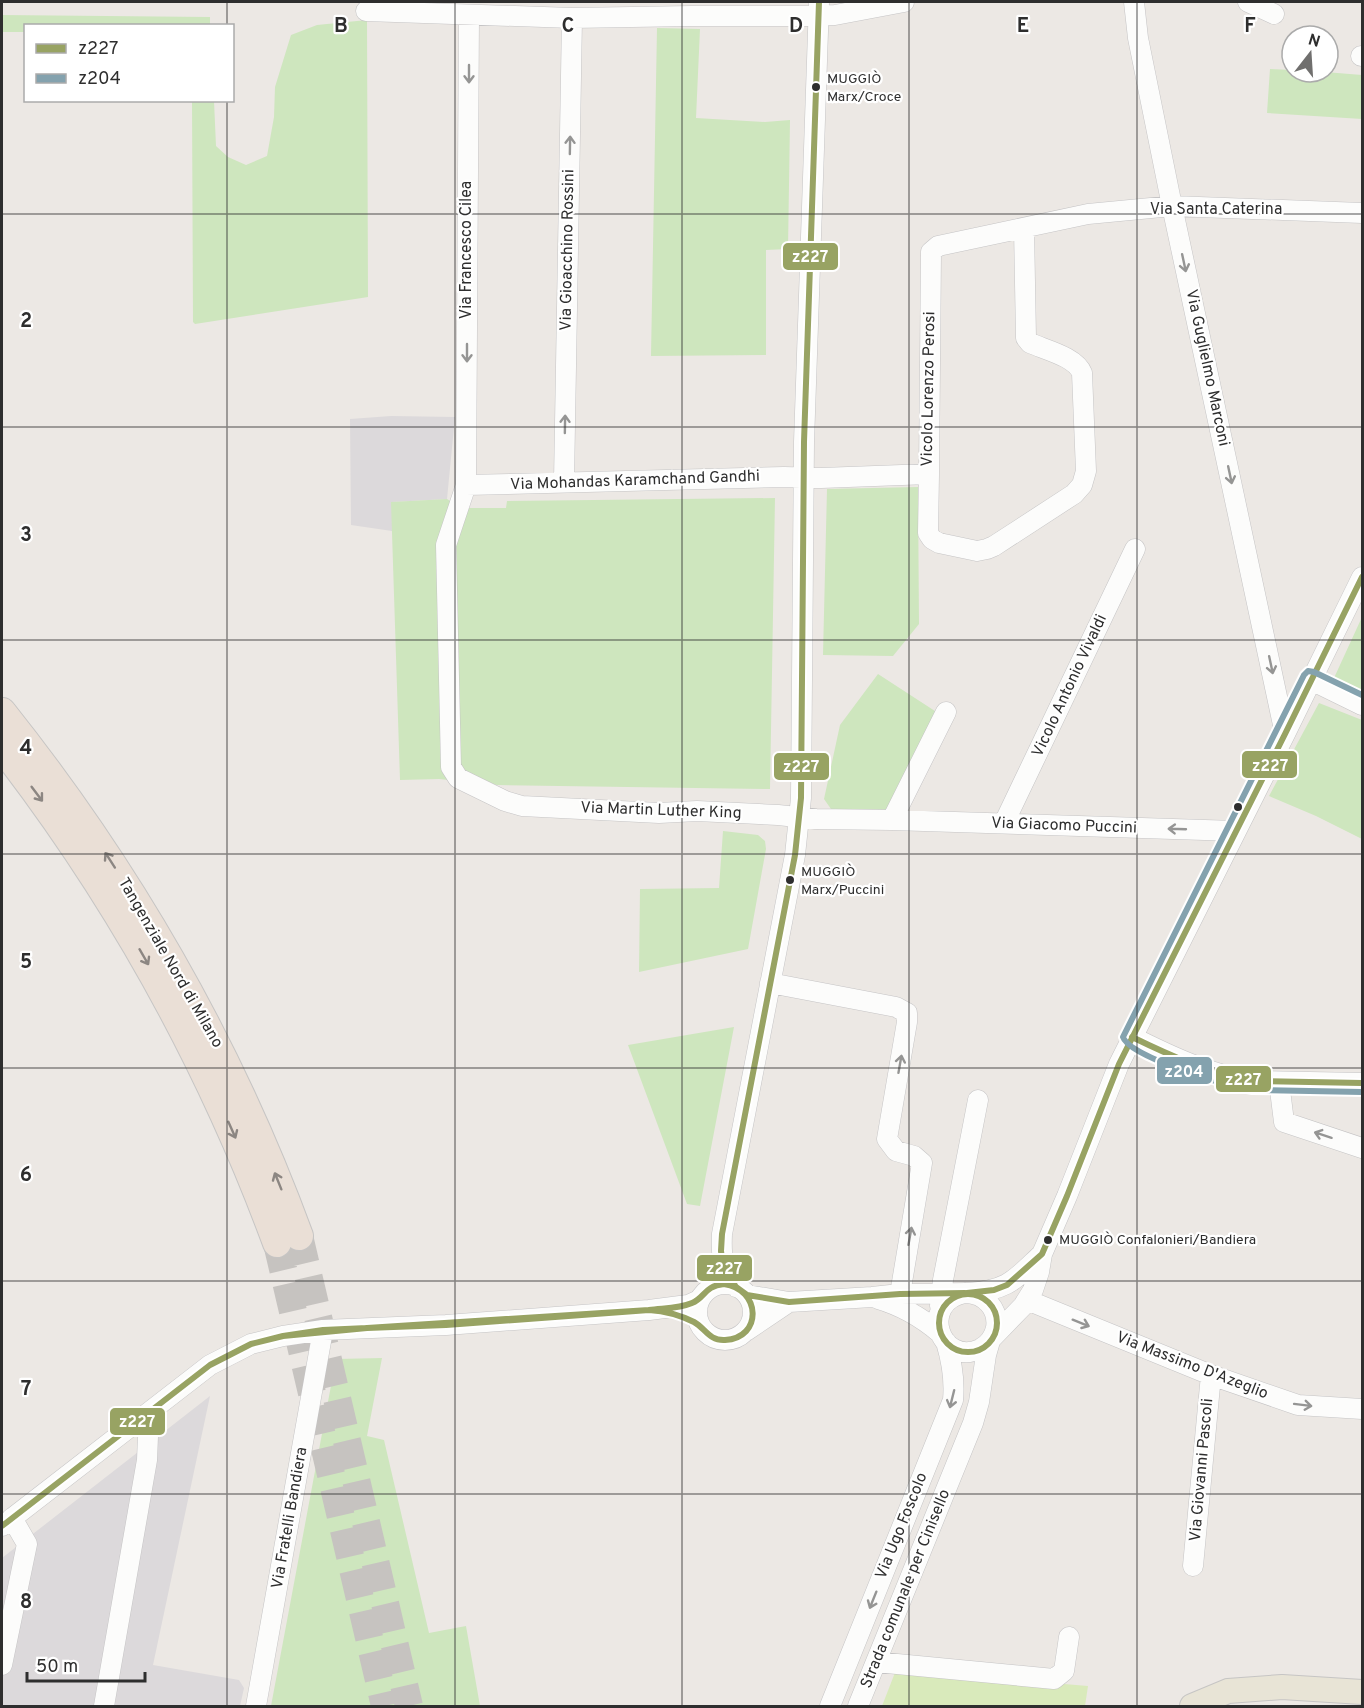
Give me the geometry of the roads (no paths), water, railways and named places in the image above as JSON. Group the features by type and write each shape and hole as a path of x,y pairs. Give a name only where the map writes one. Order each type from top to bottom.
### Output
{"highway":[{"name":"Tangenziale Nord di Milano","path":"2,712 86,824 127,886 202,1016 266,1151 288,1240 167,997 87,865 2,747"}],"main road":[{"path":"1192,1707 1228,1691 1282,1687 1362,1692"}],"street":[{"path":"366,11 469,15 522,9 572,18 682,9 819,8 835,15 904,2"},
{"name":"Via Guglielmo Marconi","path":"1134,2 1138,38 1172,206 1285,734"},
{"path":"1248,2 1274,14"},
{"path":"746,1331 751,1323 752,1303 723,1266 721,1251 722,1234 800,817 803,477 819,8"},
{"name":"Via Francesco Cilea","path":"469,15 466,486 446,545 451,767 458,778 505,801 522,806"},
{"name":"Via Gioacchino Rossini","path":"564,482 572,18"},
{"name":"Via Santa Caterina","path":"931,252 938,246 1088,214 1172,206 1362,213"},
{"path":"929,474 928,533 939,543 976,551 994,546 1074,494 1082,485 1086,471 1082,373 1080,366 1073,361 1030,344 1026,338 1024,228"},
{"name":"Vicolo Lorenzo Perosi","path":"803,477 929,474 931,252"},
{"name":"Via Mohandas Karamchand Gandhi","path":"466,486 803,477"},
{"name":"Vicolo Antonio Vivaldi","path":"1004,823 1135,549"},
{"path":"872,1298 904,1308 924,1319 941,1331 959,1350 969,1352 979,1349 991,1340 1028,1300 1036,1282 1042,1254 1101,1107 1132,1037 1361,584"},
{"path":"1311,680 1362,705"},
{"path":"892,820 946,712"},
{"name":"Via Martin Luther King","path":"522,806 659,813 720,812 800,817"},
{"name":"Via Giacomo Puccini","path":"800,817 1236,831"},
{"path":"770,983 896,1007 907,1013 887,1139 896,1151 914,1156 922,1163 900,1294"},
{"path":"1132,1037 1166,1054 1236,1079 1362,1083"},
{"path":"1280,1082 1284,1122 1362,1148"},
{"path":"941,1331 943,1280 978,1100"},
{"path":"722,1234 714,1253 710,1279 697,1305 696,1315 705,1333 713,1338 732,1340 789,1302"},
{"path":"2,1665 27,1544 7,1522 210,1365 251,1344 323,1330 446,1325 649,1310 688,1305 713,1286 723,1284 741,1291 789,1302 994,1290 1007,1285 1042,1254"},
{"path":"941,1331 940,1311 946,1302 966,1293"},
{"name":"Via Ugo Foscolo","path":"954,1471 973,1423 979,1402 986,1355 996,1326 993,1310 982,1298 966,1293"},
{"name":"Via Massimo D'Azeglio","path":"1028,1300 1211,1375 1298,1405 1362,1409"},
{"path":"649,1310 674,1315 699,1325"},
{"name":"Via Fratelli Bandiera","path":"256,1707 323,1330"},
{"name":"Via Ugo Foscolo","path":"830,1707 953,1400 955,1384 953,1369 941,1331"},
{"name":"Via Giovanni Pascoli","path":"1193,1566 1211,1375"},
{"path":"104,1707 147,1460 148,1436 143,1419"},
{"name":"Strada comunale per Cinisello","path":"858,1707 954,1471"},
{"path":"876,1662 1054,1679 1064,1671 1069,1637"}],"tunnel":[{"path":"299,1236 409,1706"},
{"path":"277,1243 385,1706"}],"place":[{"name":"MUGGIÒ Marx/Croce","path":"816,87"},
{"name":"MUGGIÒ Marx/Puccini","path":"790,880"},
{"name":"MUGGIÒ Confalonieri/Bandiera","path":"1048,1240"}]}
